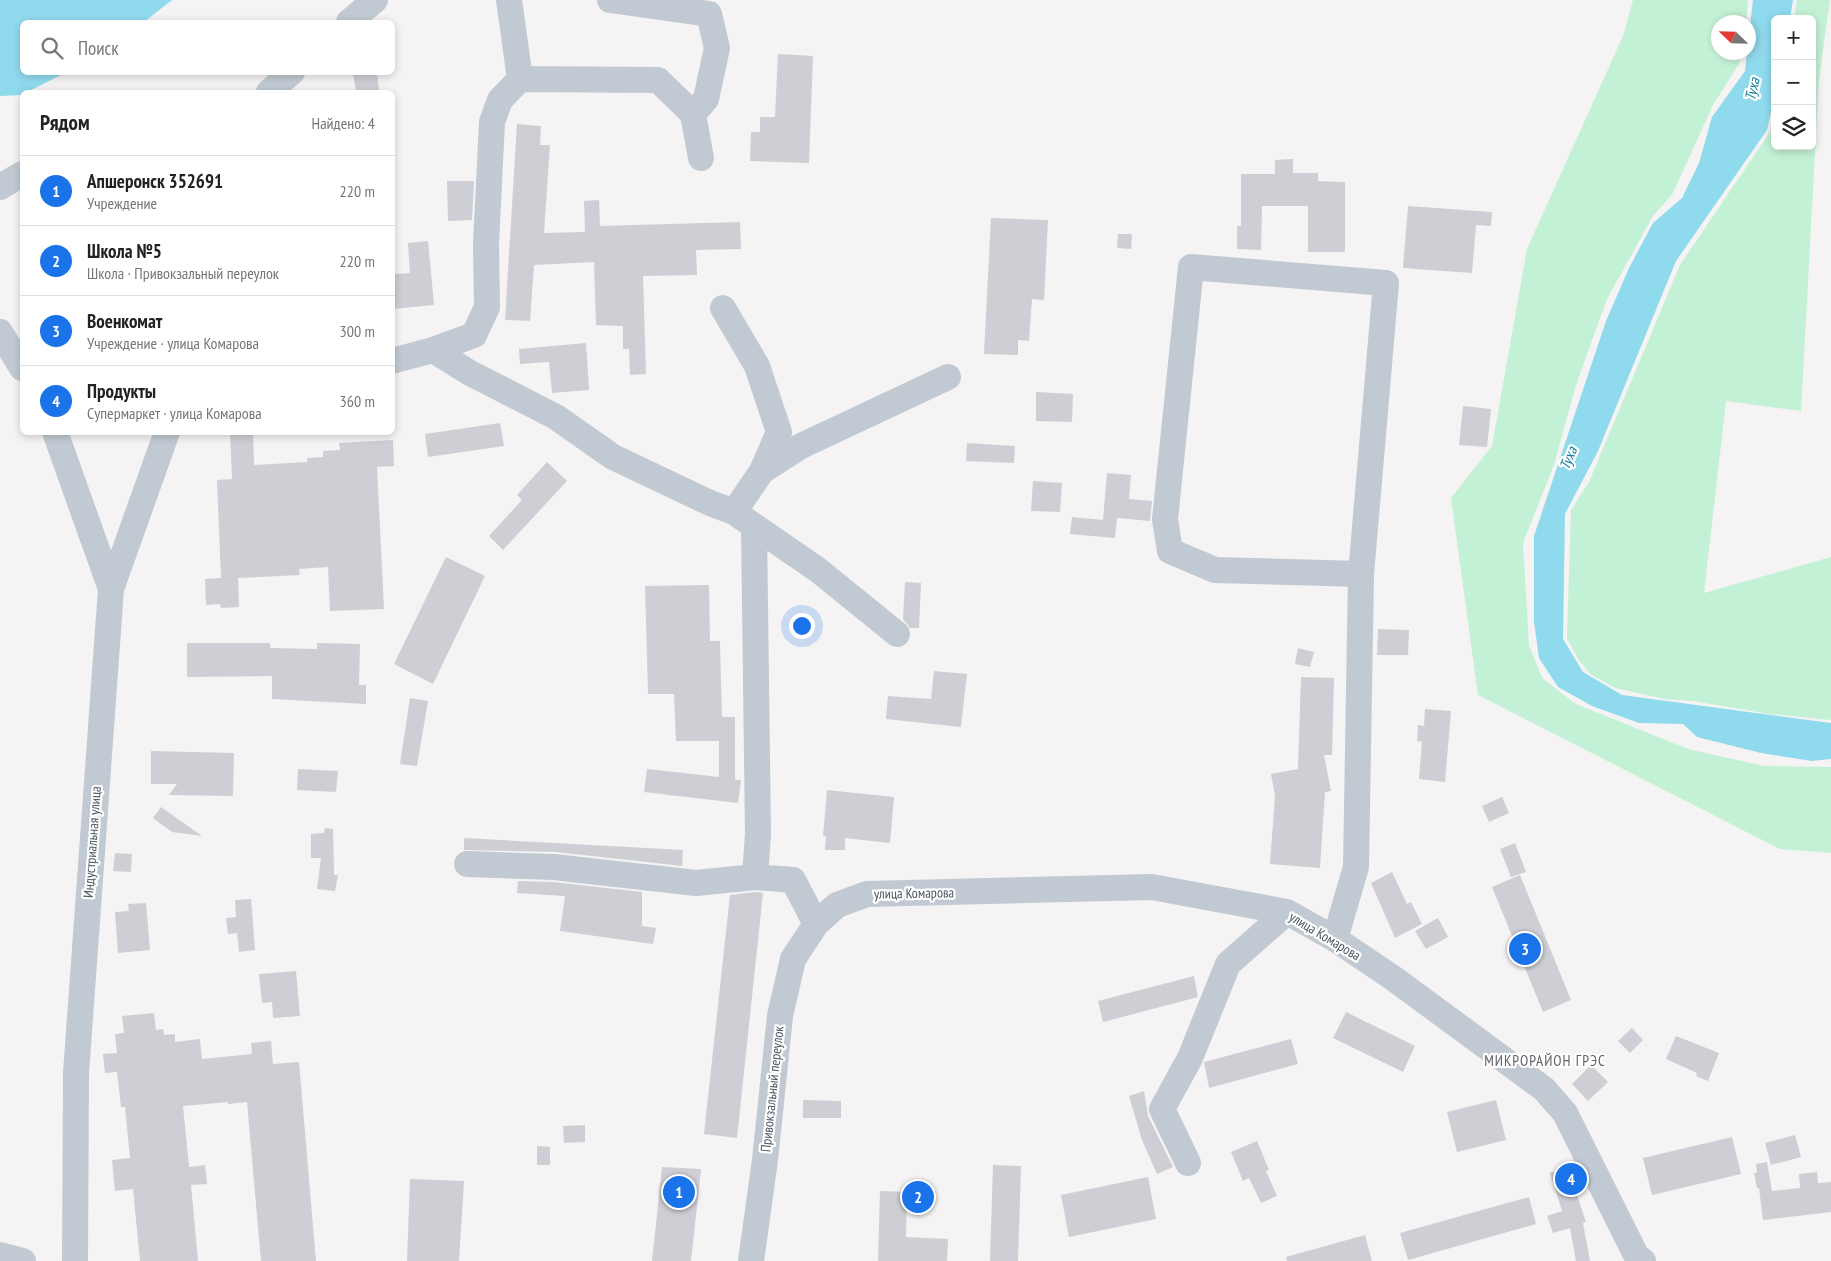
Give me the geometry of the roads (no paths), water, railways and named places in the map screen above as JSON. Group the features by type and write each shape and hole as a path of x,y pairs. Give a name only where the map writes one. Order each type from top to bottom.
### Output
{"street":[{"path":"351,20 375,0"},
{"path":"509,0 520,79"},
{"path":"610,0 708,14 717,48 706,99 693,114"},
{"path":"271,90 289,75"},
{"path":"395,360 474,336 488,307 486,244 492,122 500,100 520,79 658,80 693,114 701,158"},
{"path":"0,187 20,175"},
{"path":"1335,939 1356,867 1361,574 1386,283 1190,267 1165,519 1170,551 1215,570 1361,574"},
{"path":"723,308 757,366 779,432 744,520 758,834 755,877"},
{"path":"0,332 20,365"},
{"path":"433,350 470,373 556,417 613,457 744,520 818,570 897,634"},
{"path":"762,471 800,446 948,377"},
{"path":"56,435 111,589"},
{"name":"Индустриальная улица","path":"75,1261 76,1073 111,589 166,435"},
{"path":"467,864 554,868 696,883 755,877 793,880 816,924"},
{"name":"улица Комарова","path":"816,924 837,905 867,894 877,893 1152,888 1287,912 1335,939 1393,978 1544,1089 1565,1113 1636,1255 1643,1261"},
{"path":"1188,1162 1162,1110 1190,1058 1228,964 1287,912"},
{"name":"Привокзальный переулок","path":"751,1261 765,1160 780,1016 793,959 816,924"},
{"path":"0,1255 23,1261"}],"water":[{"path":"0,0 172,0 147,20 20,20 20,75 61,75 31,90 20,90 20,95 0,96"},
{"name":"Туха","path":"1753,0 1793,0 1791,15 1771,15 1771,112 1767,130 1676,261 1598,451 1565,514 1563,639 1583,672 1622,695 1831,723 1831,759 1812,761 1761,753 1697,737 1683,724 1639,723 1592,706 1558,687 1539,658 1534,622 1534,536 1606,321 1629,268 1653,223 1682,198 1699,163 1712,117 1745,71 1746,60 1756,60 1756,15 1751,15"}],"place":[{"name":"Военкомат","path":"1525,949"},
{"name":"Продукты","path":"1571,1179"},
{"name":"Апшеронск 352691","path":"679,1192"},
{"name":"Школа №5","path":"918,1197"}],"district":[{"name":"МИКРОРАЙОН ГРЭС","path":"1545,1060"}]}
